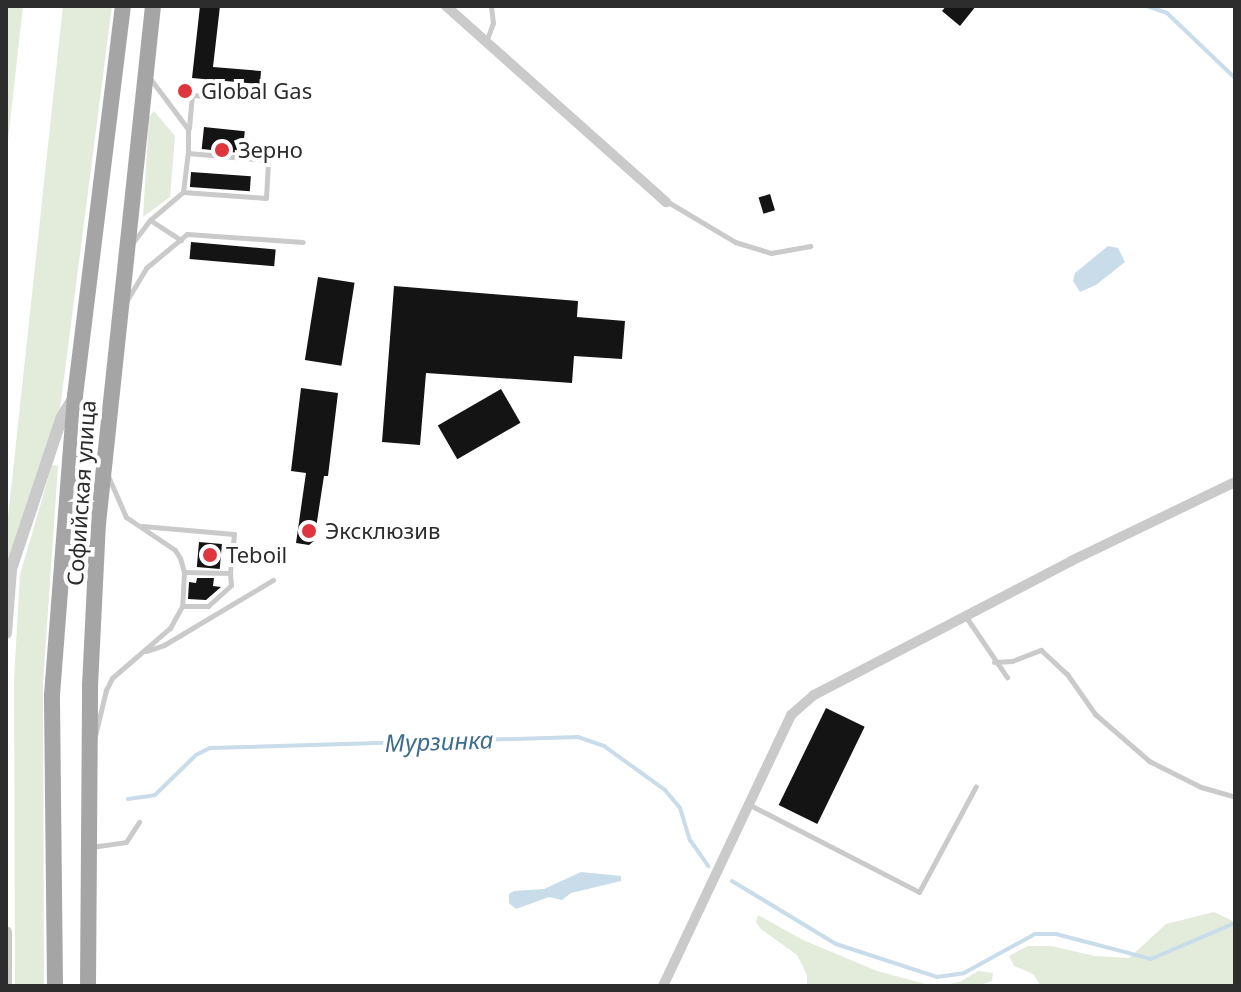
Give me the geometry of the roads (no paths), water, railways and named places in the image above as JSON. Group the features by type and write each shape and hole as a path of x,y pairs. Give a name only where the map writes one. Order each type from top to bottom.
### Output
{"main road":[{"name":"Софийская улица","path":"55,986 52,695 75,396 123,6"},
{"name":"Софийская улица","path":"88,986 89,747 104,464 153,6"}],"street":[{"path":"446,6 666,202"},
{"name":"Софийская улица","path":"6,633 11,569 62,417 75,396"},
{"path":"663,986 791,715 814,695 1235,482"},
{"path":"6,932 6,986"}],"lane":[{"path":"486,42 493,23 491,6"},
{"path":"146,73 188,129"},
{"path":"126,251 150,220 183,192 192,95 262,100"},
{"path":"183,192 266,198 269,145"},
{"path":"188,153 268,160"},
{"path":"666,202 735,242 771,253 810,246"},
{"path":"150,220 181,240"},
{"path":"119,312 146,268 187,234 303,242"},
{"path":"89,747 98,735 106,690 112,678 170,628 182,606 184,572 175,550 126,517 104,464"},
{"path":"139,525 234,534 231,585 208,606 182,606"},
{"path":"184,572 230,573"},
{"path":"141,652 164,645 273,580"},
{"path":"965,616 1007,677"},
{"path":"994,662 1012,661 1041,650 1067,674 1095,714 1149,761 1201,787 1235,797"},
{"path":"749,804 919,892 976,786"},
{"path":"87,847 126,842 139,822"}],"water":[{"path":"1108,246 1118,248 1125,262 1096,285 1080,292 1073,281 1075,273"},
{"path":"581,872 621,876 621,881 571,893 562,900 549,897 516,909 509,903 509,894 514,891 544,889"}],"waterway":[{"path":"1147,6 1167,13 1235,78"},
{"name":"Мурзинка","path":"128,799 155,795 196,755 210,748 578,737 604,746 665,790 680,808 690,840 708,866"},
{"name":"Мурзинка","path":"732,881 836,944 937,977 964,973 1035,934 1056,934 1151,959 1235,923"}],"place":[{"name":"Global Gas","path":"185,91"},
{"name":"Зерно","path":"222,150"},
{"name":"Эксклюзив","path":"309,531"},
{"name":"Teboil","path":"210,555"}]}
